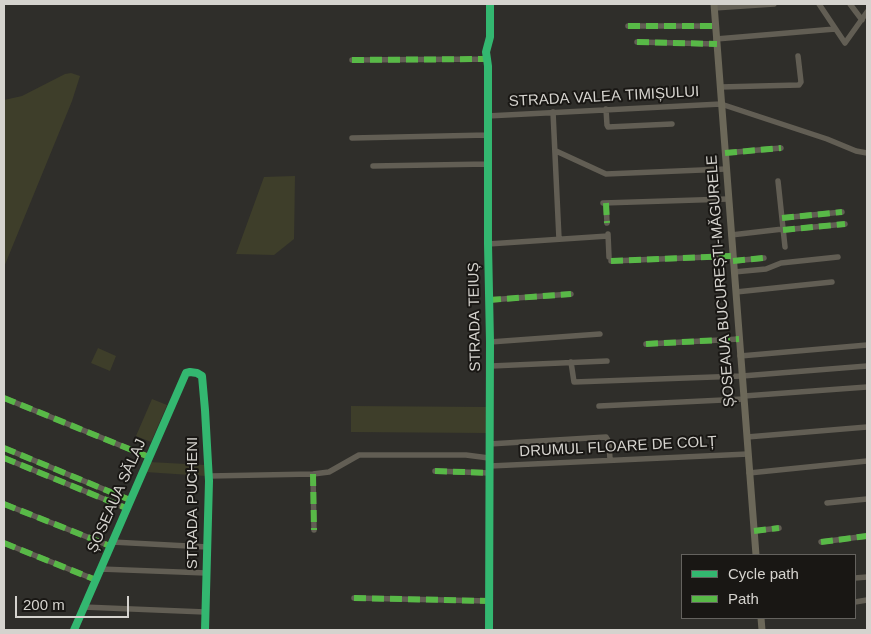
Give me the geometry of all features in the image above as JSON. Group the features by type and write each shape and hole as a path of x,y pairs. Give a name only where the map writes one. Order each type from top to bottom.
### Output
{"main road":[{"name":"ȘOSEAUA BUCUREȘTI-MĂGURELE","path":"714,6 756,554"}],"street":[{"name":"STRADA TEIUȘ","path":"489,630 490,342 486,50 490,38 490,4"},
{"path":"714,6 774,4"},
{"path":"819,4 845,43 867,12"},
{"path":"850,4 862,20"},
{"path":"628,26 715,26"},
{"path":"637,42 716,42 835,29"},
{"path":"720,86 800,84 798,56"},
{"path":"352,60 487,59"},
{"path":"721,104 826,138 856,151 867,153"},
{"name":"STRADA VALEA TIMIȘULUI","path":"487,116 721,104"},
{"path":"606,109 608,126 672,124"},
{"path":"553,112 559,239"},
{"path":"352,138 488,136"},
{"path":"725,153 781,148"},
{"path":"556,151 604,173 726,169"},
{"path":"373,166 488,164"},
{"path":"778,181 785,247"},
{"path":"607,223 605,203 728,199"},
{"path":"782,218 842,212"},
{"path":"731,235 845,224"},
{"path":"488,244 608,234 610,259 733,257"},
{"path":"669,256 764,258"},
{"path":"734,272 766,269 781,263 838,257"},
{"path":"736,292 832,282"},
{"name":"STRADA TEIUȘ","path":"489,300 570,294"},
{"name":"STRADA TEIUȘ","path":"490,342 600,334"},
{"path":"646,344 739,339"},
{"path":"740,356 867,345"},
{"path":"490,366 607,361"},
{"path":"571,362 573,382 742,376 867,366"},
{"name":"ȘOSEAUA SĂLAJ","path":"74,630 186,373 194,372 202,376"},
{"name":"STRADA PUCHENI","path":"202,376 208,476 205,630"},
{"path":"599,406 744,398 867,387"},
{"path":"4,398 149,457"},
{"path":"747,437 867,427"},
{"path":"489,444 606,437 610,442 610,460"},
{"path":"4,448 130,500"},
{"name":"DRUMUL FLOARE DE COLȚ","path":"490,466 748,454"},
{"path":"208,476 329,472 359,455 466,455 489,458"},
{"path":"4,458 126,508"},
{"path":"749,473 867,461"},
{"path":"435,471 490,473"},
{"path":"313,474 314,530"},
{"path":"827,503 867,499"},
{"path":"4,504 111,544 207,547"},
{"path":"754,531 779,528"},
{"path":"821,542 867,536"},
{"path":"4,543 96,580"},
{"path":"100,569 206,573"},
{"path":"354,598 489,601"},
{"path":"84,607 205,612"}],"green space":[{"path":"71,73 80,76 72,101 4,267 4,100 22,96 65,74"},
{"path":"295,176 294,239 274,255 236,254 264,177"},
{"path":"98,348 116,356 110,371 91,363"},
{"path":"152,399 167,405 151,442 136,436"},
{"path":"351,406 486,407 486,433 351,432"},
{"path":"149,462 205,465 206,476 145,472"}],"marked path":[{"path":"628,26 715,26"},
{"path":"637,42 717,44"},
{"path":"352,60 487,59"},
{"path":"725,153 781,148"},
{"path":"606,203 607,223"},
{"path":"782,218 842,212"},
{"path":"783,230 845,224"},
{"path":"611,261 733,256"},
{"path":"733,261 764,258"},
{"path":"489,300 571,294"},
{"path":"646,344 739,339"},
{"path":"4,398 149,457"},
{"path":"4,448 130,500"},
{"path":"4,458 126,508"},
{"path":"435,471 490,473"},
{"path":"313,474 314,530"},
{"path":"4,504 110,546"},
{"path":"754,531 779,528"},
{"path":"821,542 867,536"},
{"path":"4,543 96,580"},
{"path":"354,598 489,601"}],"cycle path":[{"path":"489,630 490,342 488,66 486,52 490,37 490,4"},
{"path":"74,630 186,373 190,372 202,376 205,410 209,481 205,630"}]}
